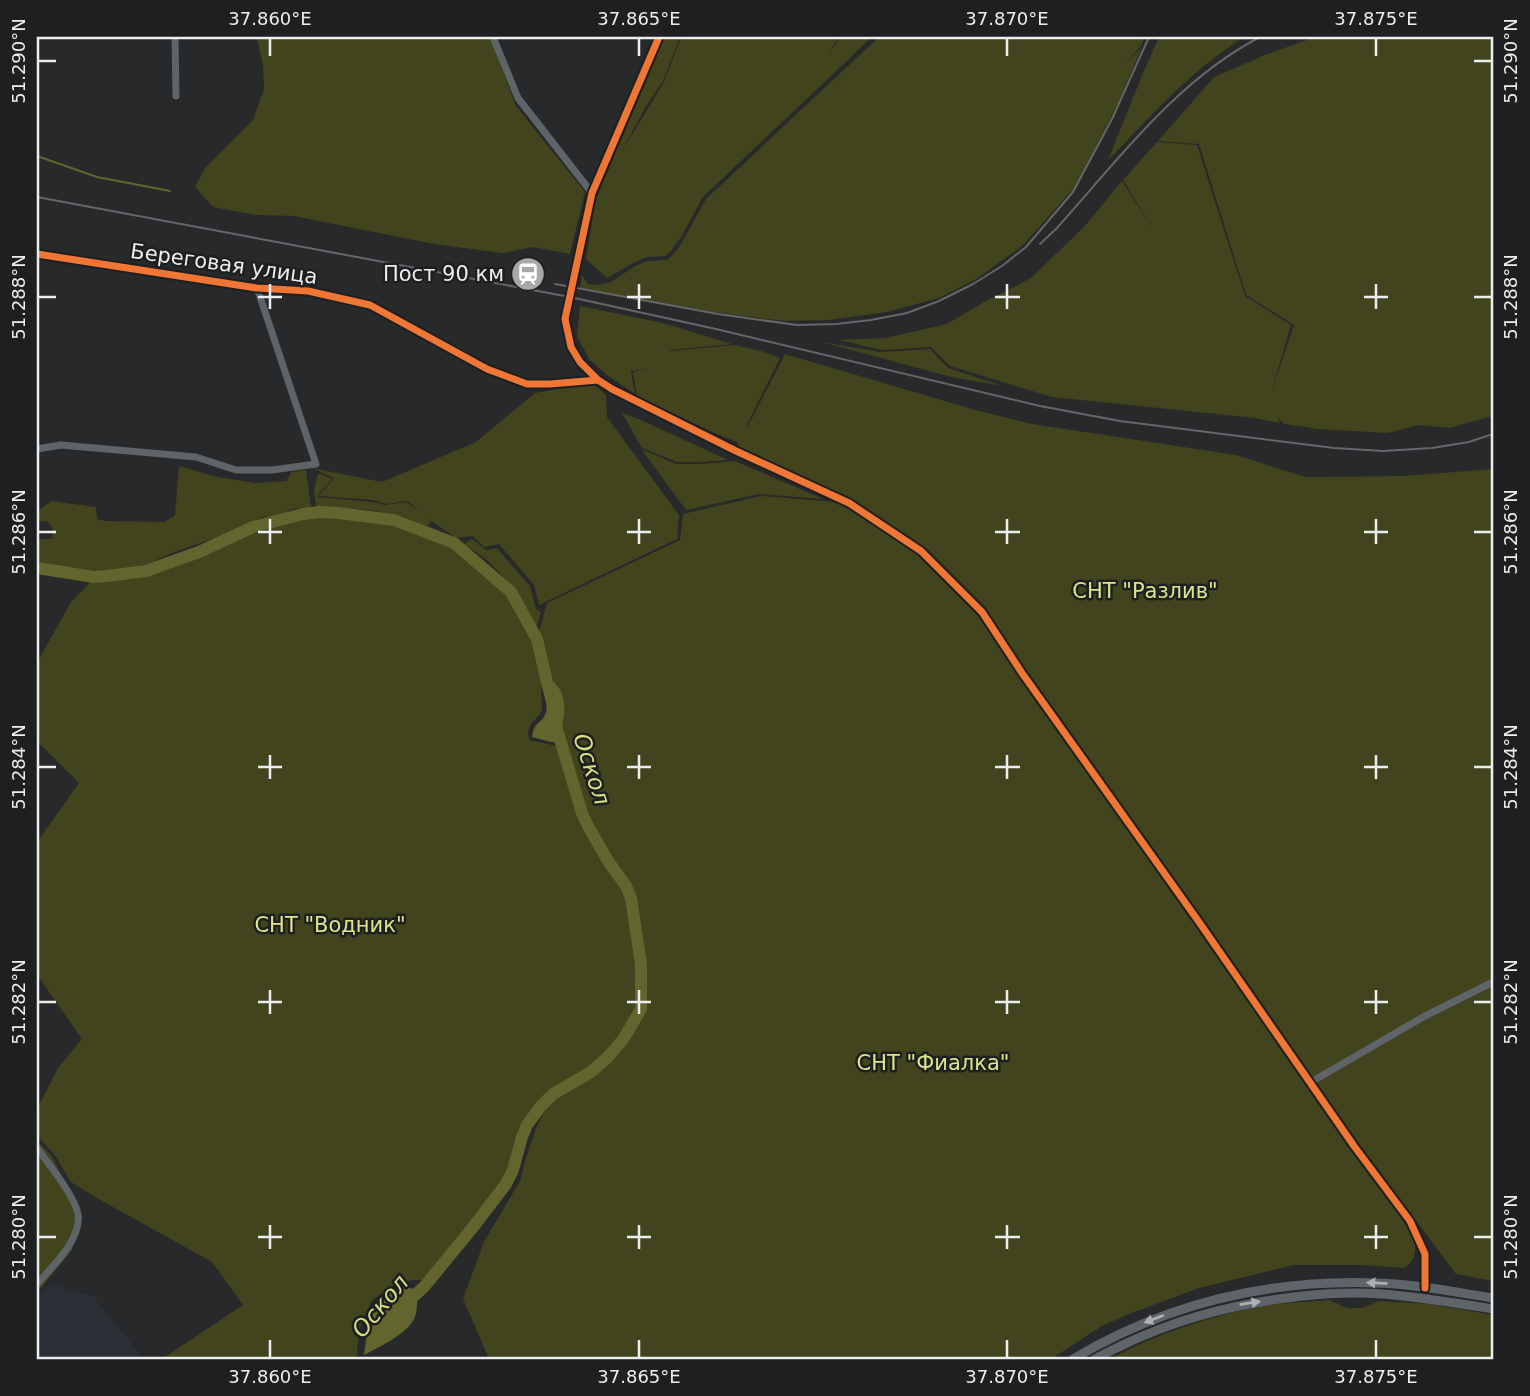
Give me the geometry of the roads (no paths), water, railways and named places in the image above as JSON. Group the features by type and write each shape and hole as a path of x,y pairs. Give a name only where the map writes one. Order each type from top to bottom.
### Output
{"main road":[{"path":"1073,1359 1152,1320 1215,1298 1264,1289 1334,1283 1380,1283 1493,1309"},
{"path":"1095,1359 1166,1326 1231,1306 1273,1299 1333,1293 1419,1292 1493,1298"}],"street":[{"path":"175,37 176,96"},
{"path":"494,37 518,98 592,193"},
{"path":"659,37 592,193 565,319 570,347 580,362 598,380 612,389 736,451 849,503 921,551 982,612 1354,1146 1410,1221 1425,1254 1419,1292"},
{"name":"Береговая улица","path":"37,254 257,288 308,291 370,305 488,369 527,384 598,380"},
{"name":"Береговая улица","path":"37,449 61,445 196,457 236,470 272,470 316,464 257,288"},
{"path":"1311,1082 1425,1016 1493,982"},
{"path":"37,1148 71,1198 78,1214 70,1244 37,1284"}],"water":[{"path":"546,676 563,697 564,714 560,742 532,737 546,712"},
{"name":"Оскол","path":"404,1287 417,1291 414,1319 399,1335 364,1355 372,1313 383,1298"}],"waterway":[{"path":"37,156 97,177 170,191"},
{"name":"Оскол","path":"37,568 94,577 146,571 199,552 253,527 303,514 338,513 394,520 454,543 511,592 537,639 549,691"},
{"name":"Оскол","path":"406,1303 424,1287 506,1184 527,1125 541,1106 553,1094 591,1072 608,1057 624,1038 641,1009 641,964 631,898 582,813 556,726"}],"railway":[{"path":"555,284 718,314 797,325 871,320 907,313 939,301 973,284 1026,247 1073,192 1112,119 1149,37"},
{"path":"1040,244 1175,98 1202,75 1260,37"},
{"path":"37,197 570,297 1040,406 1120,421 1334,448 1383,451 1432,448 1469,442 1493,434"}],"place":[{"name":"Пост 90 км","path":"528,274"}],"park label":[{"name":"СНТ \"Разлив\"","path":"1145,591"},
{"name":"СНТ \"Водник\"","path":"330,925"},
{"name":"СНТ \"Фиалка\"","path":"933,1063"}]}
